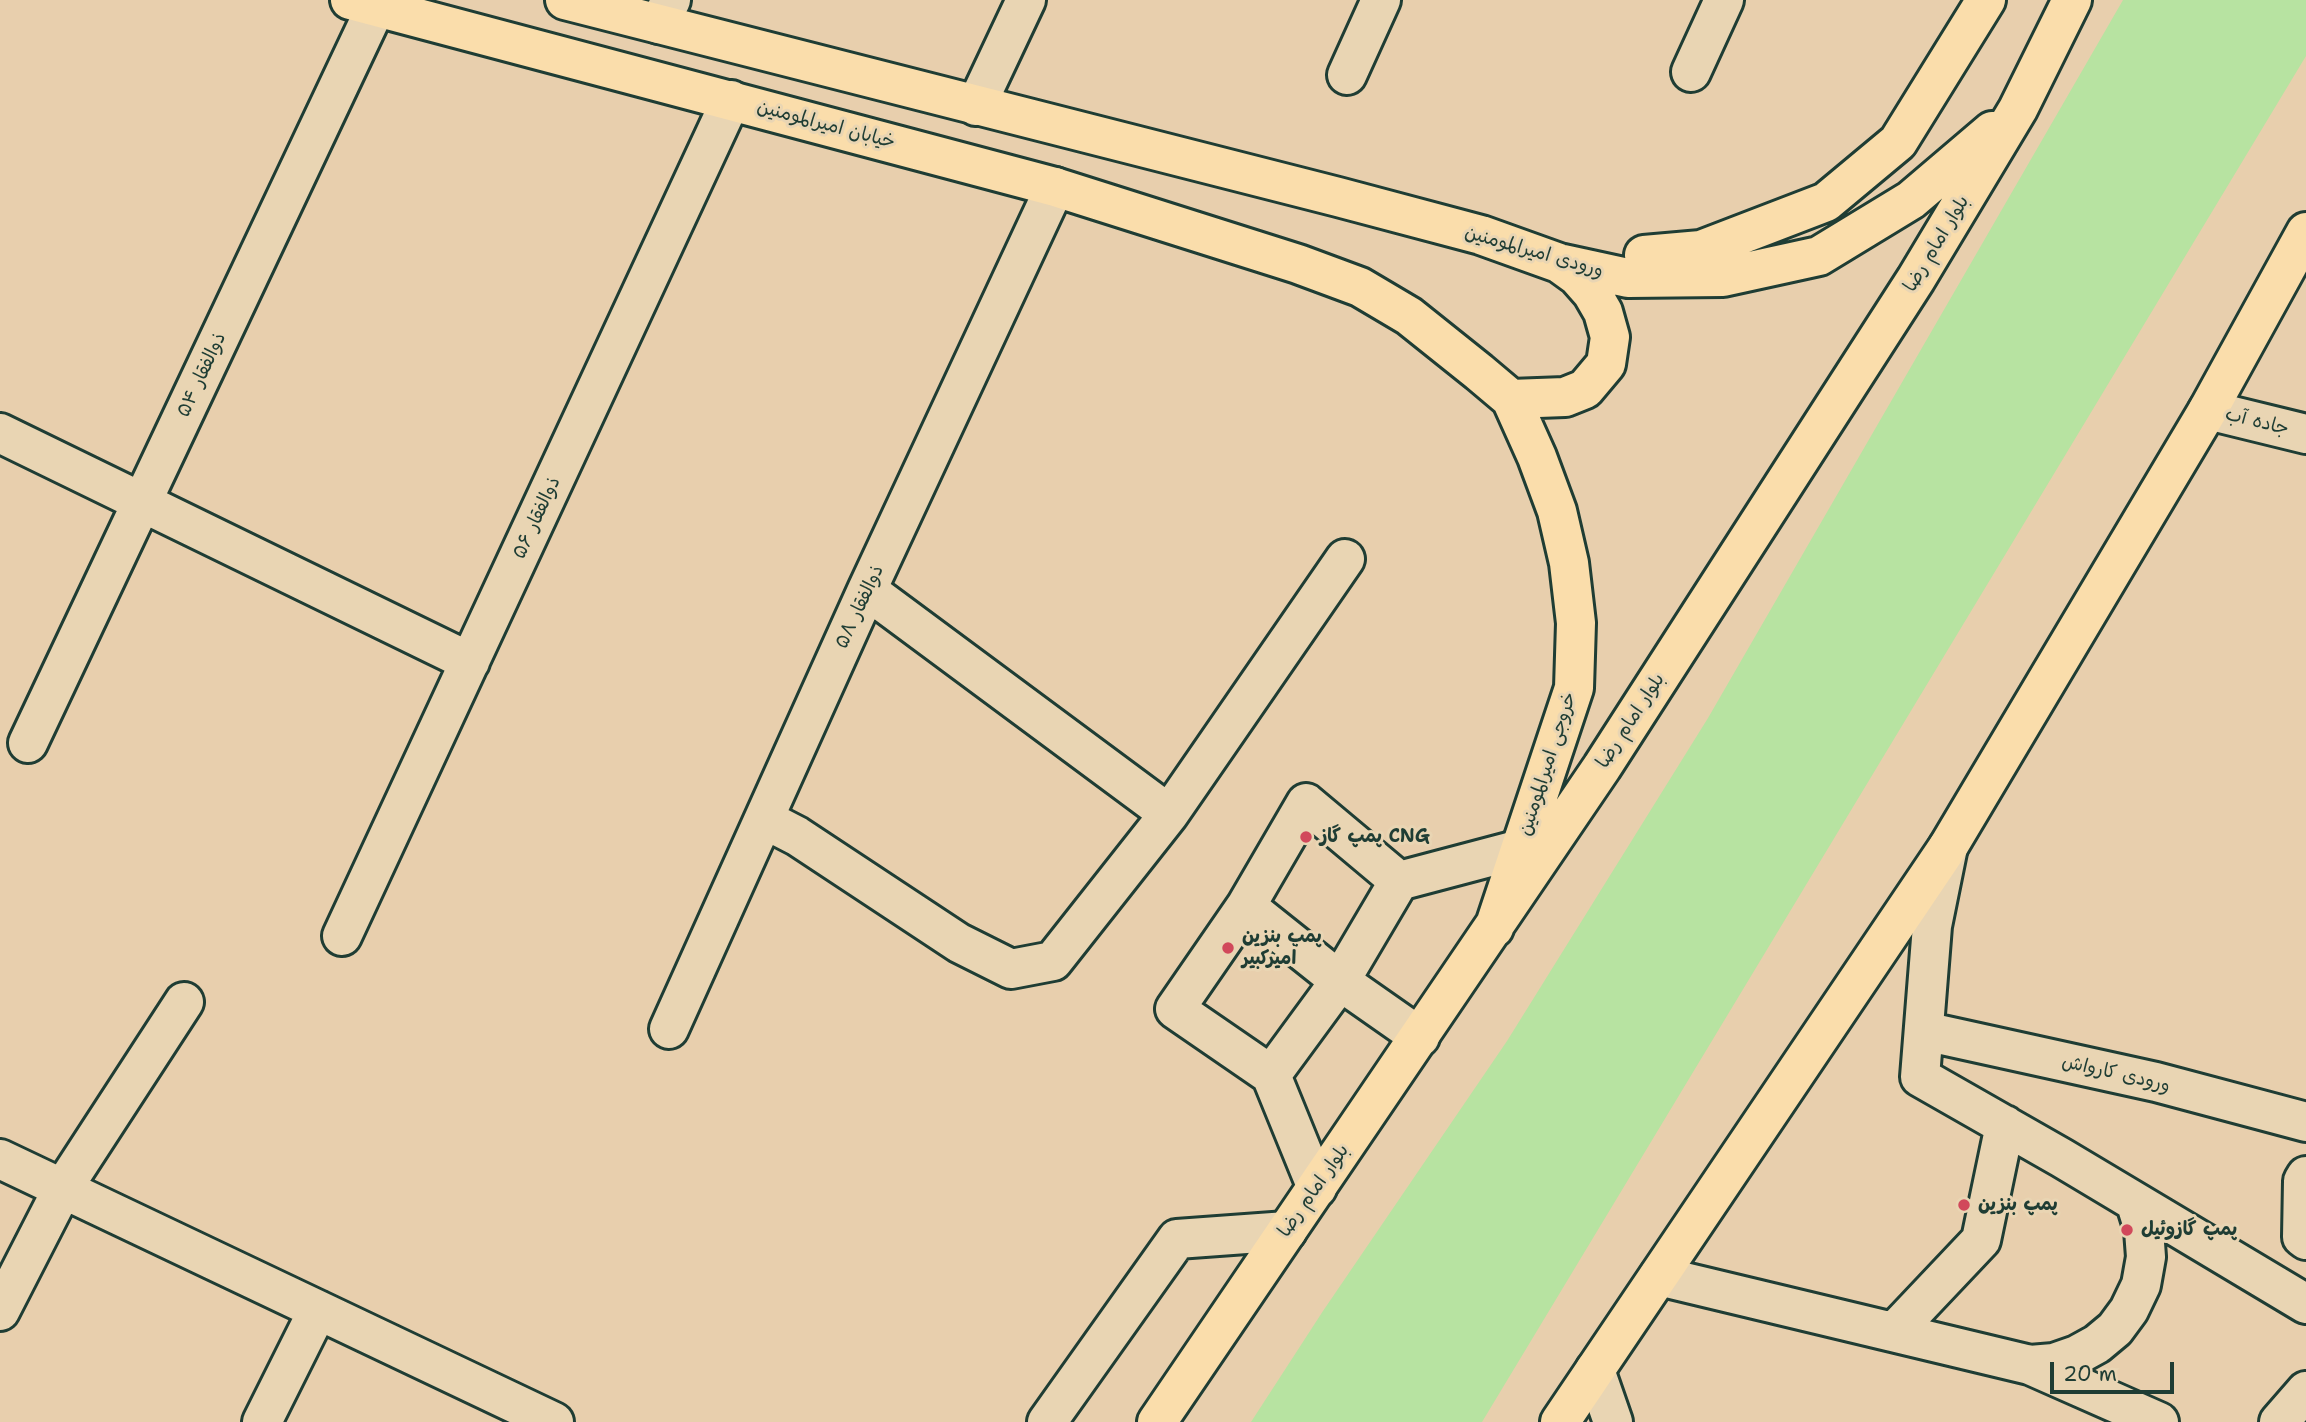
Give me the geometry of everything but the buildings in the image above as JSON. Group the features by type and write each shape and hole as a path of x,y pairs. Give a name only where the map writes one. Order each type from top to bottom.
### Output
{"main road":[{"path":"565,0 665,12 976,106"},
{"path":"1559,263 1702,250 1826,202 1898,142 1986,0"},
{"name":"بلوار امام رضا","path":"1157,1422 1566,821 1916,279 2018,109 2072,0"},
{"name":"خیابان امیرالمومنین","path":"363,3 1055,187 1298,264"},
{"name":"ورودی امیرالمومنین","path":"976,106 1338,197 1481,235 1559,263 1628,278 1723,277 1819,256 1911,200 2018,109"},
{"path":"1560,1422 1948,847 2208,410 2306,232"},
{"path":"1511,398 1566,397 1585,389 1606,364 1610,337 1603,312 1592,293 1577,276 1559,263"},
{"name":"خروجی امیرالمومنین","path":"1298,264 1360,287 1409,316 1511,398 1557,511 1569,563 1576,622 1574,688 1494,928"}],"street":[{"path":"976,106 1026,0"},
{"path":"1347,75 1381,0"},
{"path":"1691,72 1724,0"},
{"name":"ذوالفقار ۵۴","path":"28,743 142,502 363,3"},
{"name":"ذوالفقار ۵۶","path":"342,936 731,100"},
{"name":"ذوالفقار ۵۸","path":"669,1029 867,590 1055,187"},
{"name":"جاده آب","path":"2208,410 2306,434"},
{"path":"0,433 470,662"},
{"path":"764,819 797,836 959,943 1011,969 1053,961 1169,814 1345,559"},
{"path":"867,590 1169,814"},
{"path":"1317,1188 1271,1075 1175,1009 1246,906 1306,803 1399,881"},
{"path":"1271,1075 1340,981 1399,881 1520,849 1566,821"},
{"path":"1948,847 1932,926 1920,1077 2306,1304"},
{"path":"1246,906 1340,981 1420,1037"},
{"path":"0,1311 63,1188 184,1002"},
{"name":"ورودی کارواش","path":"1924,1031 2156,1082 2306,1122"},
{"path":"1894,1332 1981,1240 2005,1125"},
{"path":"0,1159 554,1422"},
{"path":"2306,1176 2303,1181 2302,1237 2306,1240"},
{"path":"2031,1365 2054,1363 2097,1344 2115,1329 2129,1310 2141,1285 2146,1257 2144,1230 2136,1203"},
{"path":"1047,1422 1177,1239 1287,1231"},
{"path":"1659,1276 2031,1365 2159,1422"},
{"path":"262,1422 318,1310"},
{"path":"1595,1370 1612,1422"},
{"path":"2279,1422 2306,1391"}],"green space":[{"path":"2123,0 2306,0 2306,56 1482,1422 1251,1422 1323,1311 1507,1041 1708,718"}],"place":[{"name":"پمپ گاز CNG","path":"1306,837"},
{"name":"پمپ بنزین امیرکبیر","path":"1228,948"},
{"name":"پمپ بنزین","path":"1964,1205"},
{"name":"پمپ گازوئیل","path":"2127,1230"}]}
